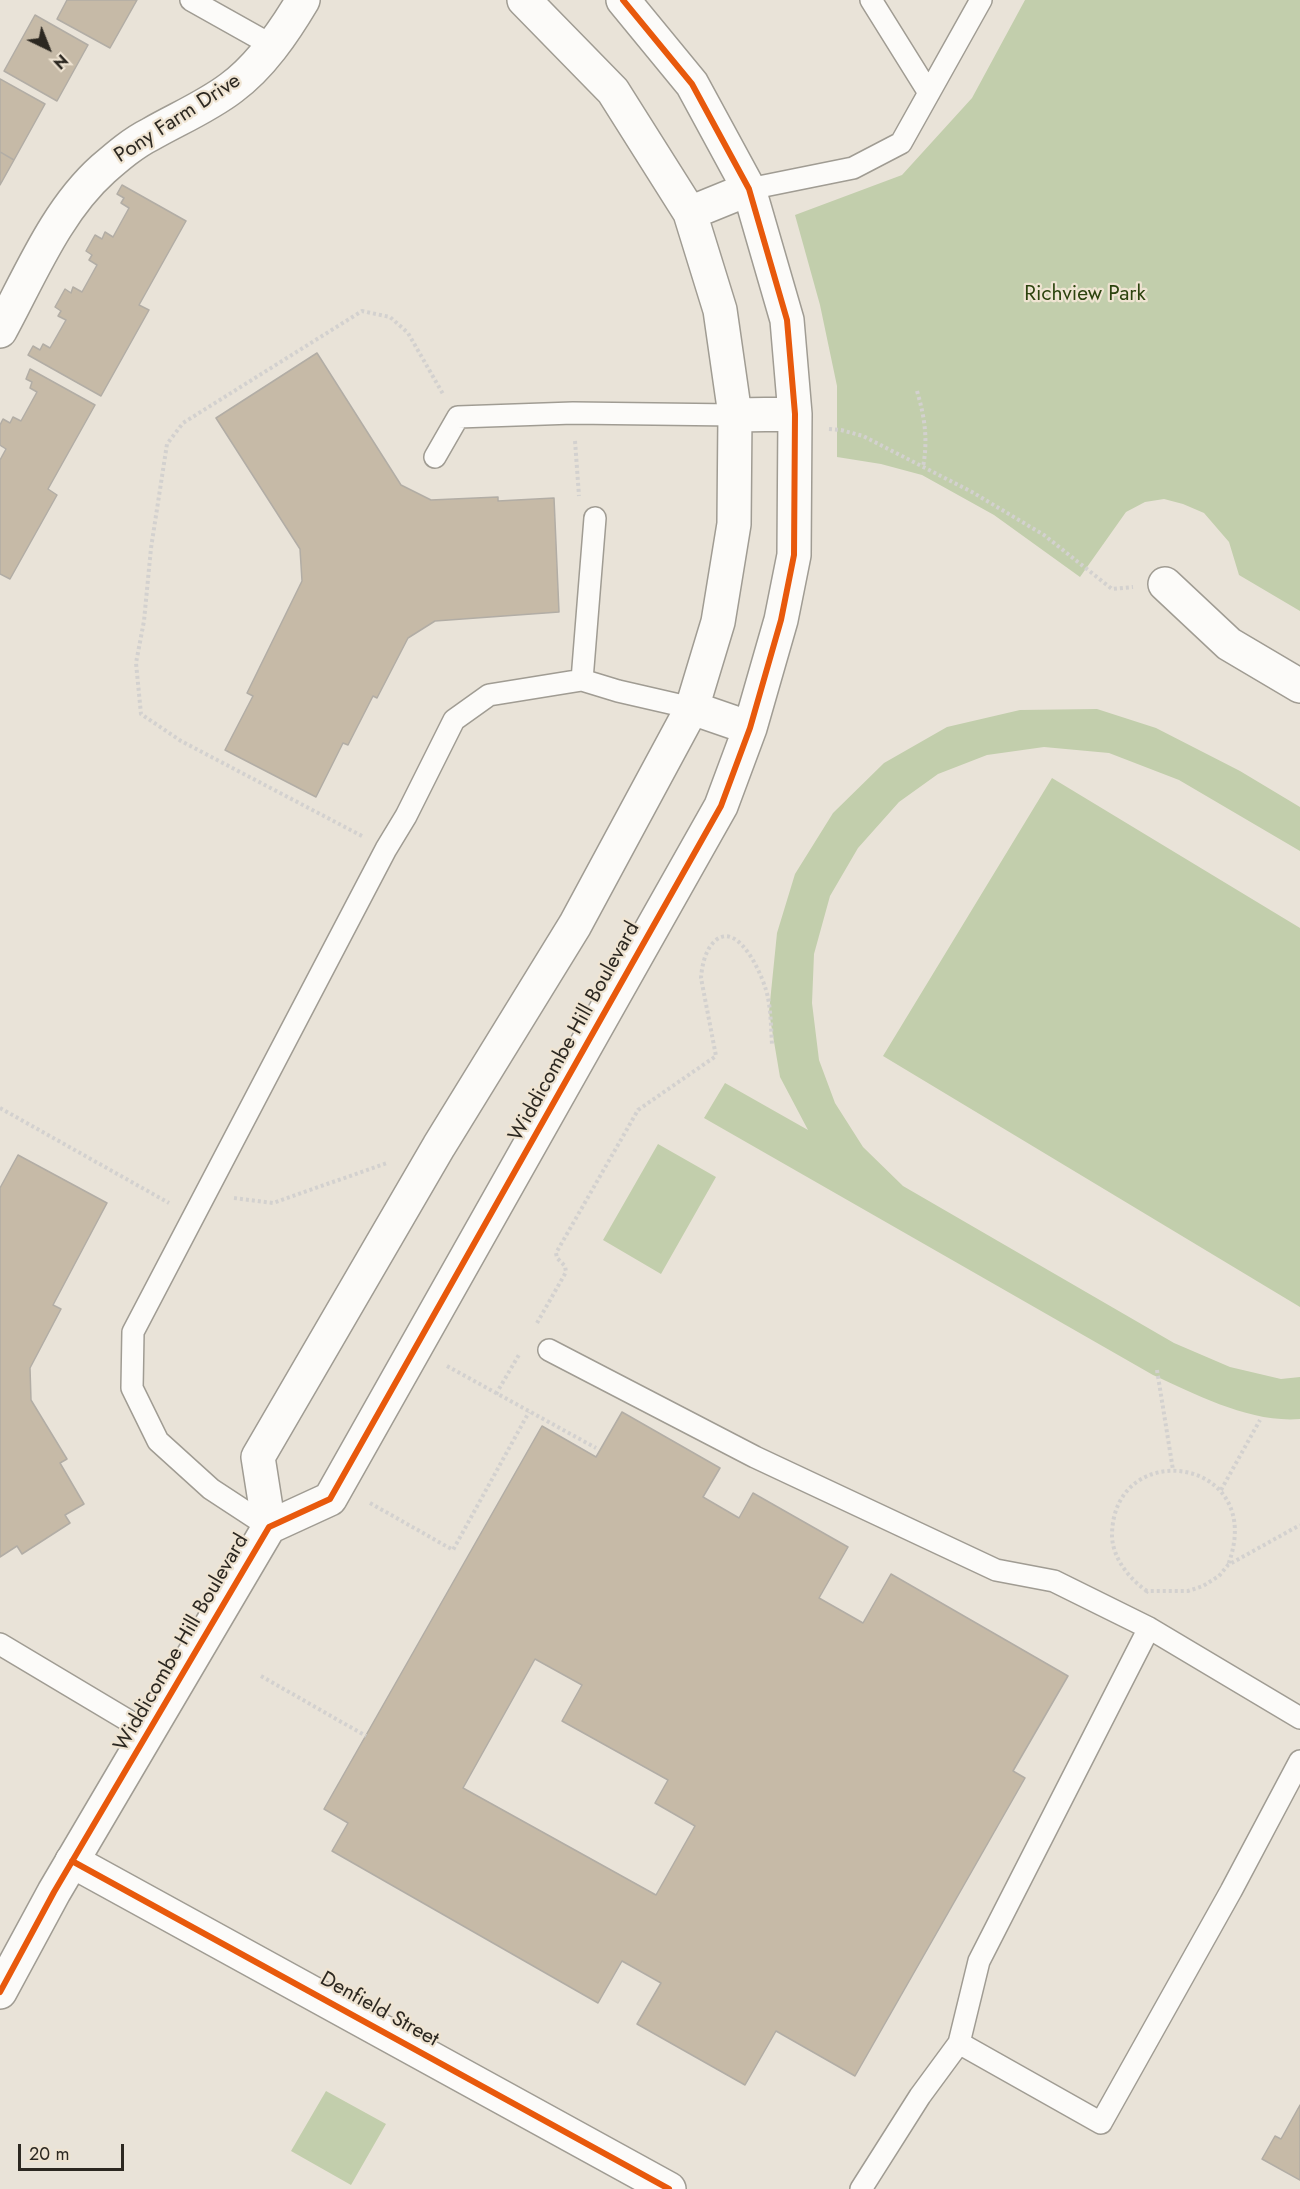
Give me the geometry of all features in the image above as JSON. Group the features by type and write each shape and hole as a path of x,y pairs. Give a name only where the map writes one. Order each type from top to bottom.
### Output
{"street":[{"name":"Pony Farm Drive","path":"0,331 62,218 81,192 124,151 231,88 273,45 303,0"},
{"name":"Widdicombe Hill Boulevard","path":"269,1527 258,1457 439,1146 575,925 692,708 718,622 734,524 735,415 720,309 690,213 613,91 524,0"},
{"name":"Widdicombe Hill Boulevard","path":"0,1992 72,1861 269,1527 330,1499 722,806 750,728 781,620 794,555 795,420 787,320 749,189 692,84 622,0"},
{"path":"690,213 749,189"},
{"path":"735,415 795,420"},
{"path":"1165,584 1229,644 1300,686"},
{"path":"692,708 750,728"},
{"name":"Denfield Street","path":"72,1861 669,2189"}],"lane":[{"path":"191,0 273,45"},
{"path":"871,0 928,93"},
{"path":"749,189 853,168 901,143 973,4"},
{"path":"435,457 458,417 573,413 735,415"},
{"path":"582,680 595,518"},
{"path":"269,1527 211,1489 158,1441 132,1388 133,1332 386,849 406,816 454,720 489,694 582,680 692,708"},
{"path":"549,1350 755,1456 996,1570 1054,1581 1139,1624 1300,1718"},
{"path":"861,2189 920,2096 959,2043 979,1960 1139,1624"},
{"path":"0,1644 149,1732"},
{"path":"959,2043 1101,2123 1232,1891 1300,1761"}],"path":[{"path":"386,849 181,741 141,714 136,663 144,621 161,478 167,444 183,423 362,311 390,317 408,333 458,417"},
{"path":"917,392 925,426 926,448 923,467"},
{"path":"573,413 580,503"},
{"path":"795,420 863,436 972,492 1044,535 1112,589 1165,584"},
{"path":"537,1324 566,1272 565,1266 556,1258 556,1253 638,1110 716,1056 701,978 708,951 715,941 722,937 730,937 746,948 765,985 772,1044"},
{"path":"0,1108 194,1216"},
{"path":"206,1194 273,1203 439,1146"},
{"path":"496,1394 525,1344"},
{"path":"447,1366 596,1448"},
{"path":"1157,1370 1173,1470"},
{"path":"370,1503 453,1550 528,1412"},
{"path":"1221,1490 1260,1420"},
{"path":"1165,1469 1179,1470 1208,1480 1221,1490 1235,1518 1236,1534 1228,1565 1219,1576 1203,1586 1188,1591 1147,1591 1134,1581 1116,1556 1112,1539 1112,1521 1118,1504 1127,1490 1141,1479 1165,1469"},
{"path":"1228,1565 1300,1525"},
{"path":"1139,1624 1147,1591"},
{"path":"261,1676 366,1736"}],"green space":[{"name":"Richview Park","path":"1025,0 1300,0 1300,611 1239,575 1229,542 1204,513 1183,504 1164,499 1145,502 1126,512 1080,577 994,515 922,475 881,464 837,457 837,386 820,305 795,215 902,175 972,98"},
{"path":"1097,709 1156,728 1240,771 1300,807 1300,851 1179,780 1109,753 1044,747 987,755 938,774 899,802 858,848 830,896 814,954 812,1003 819,1060 835,1103 863,1147 903,1186 1174,1343 1230,1367 1281,1379 1300,1377 1300,1419 1262,1417 1243,1412 1206,1399 1153,1375 704,1118 725,1083 808,1130 780,1077 769,1012 777,933 795,874 833,813 884,763 947,727 1020,710"},
{"path":"1052,778 1300,928 1300,1307 883,1056"},
{"path":"658,1144 716,1177 661,1274 603,1240"},
{"path":"326,2091 386,2124 351,2185 291,2151"}],"building":[{"path":"67,0 137,0 110,48 57,19"},
{"path":"35,15 88,45 57,101 4,71"},
{"path":"0,79 45,104 14,160 0,152"},
{"path":"0,152 14,160 0,185"},
{"path":"122,185 186,221 139,305 149,310 101,396 28,355 33,346 40,350 43,344 50,348 66,320 58,316 61,311 55,307 65,289 71,293 73,287 82,292 97,265 89,260 92,255 86,251 95,235 102,239 105,232 113,237 129,208 121,203 124,198 117,194"},
{"path":"317,353 401,485 431,500 498,497 498,501 554,498 559,612 435,621 408,638 377,698 373,696 348,745 343,743 316,797 225,750 253,696 247,693 302,581 300,549 216,418"},
{"path":"30,369 95,405 48,489 57,495 10,579 0,574 0,460 6,449 0,445 0,425 3,419 10,423 13,417 21,421 37,392 30,388 32,382 26,379"},
{"path":"18,1155 107,1203 53,1305 61,1309 30,1368 31,1400 67,1459 60,1463 84,1504 65,1515 70,1523 22,1554 17,1546 0,1557 0,1188"},
{"path":"622,1412 720,1468 703,1497 739,1518 753,1493 848,1547 819,1598 863,1623 891,1574 1068,1676 1013,1771 1025,1778 855,2076 776,2031 745,2085 637,2024 661,1983 622,1961 598,2003 332,1851 348,1823 324,1809 542,1426 596,1457","holes":["535,1659 582,1685 562,1721 668,1780 655,1803 695,1826 656,1895 463,1788"]},
{"path":"1300,2105 1300,2180 1262,2159 1275,2136 1281,2139"}],"cycle path":[{"path":"0,1992 54,1892 269,1527 330,1499 721,806 750,728 781,620 794,555 795,414 787,320 749,189 692,84 623,0"},
{"path":"72,1861 669,2189"}]}
